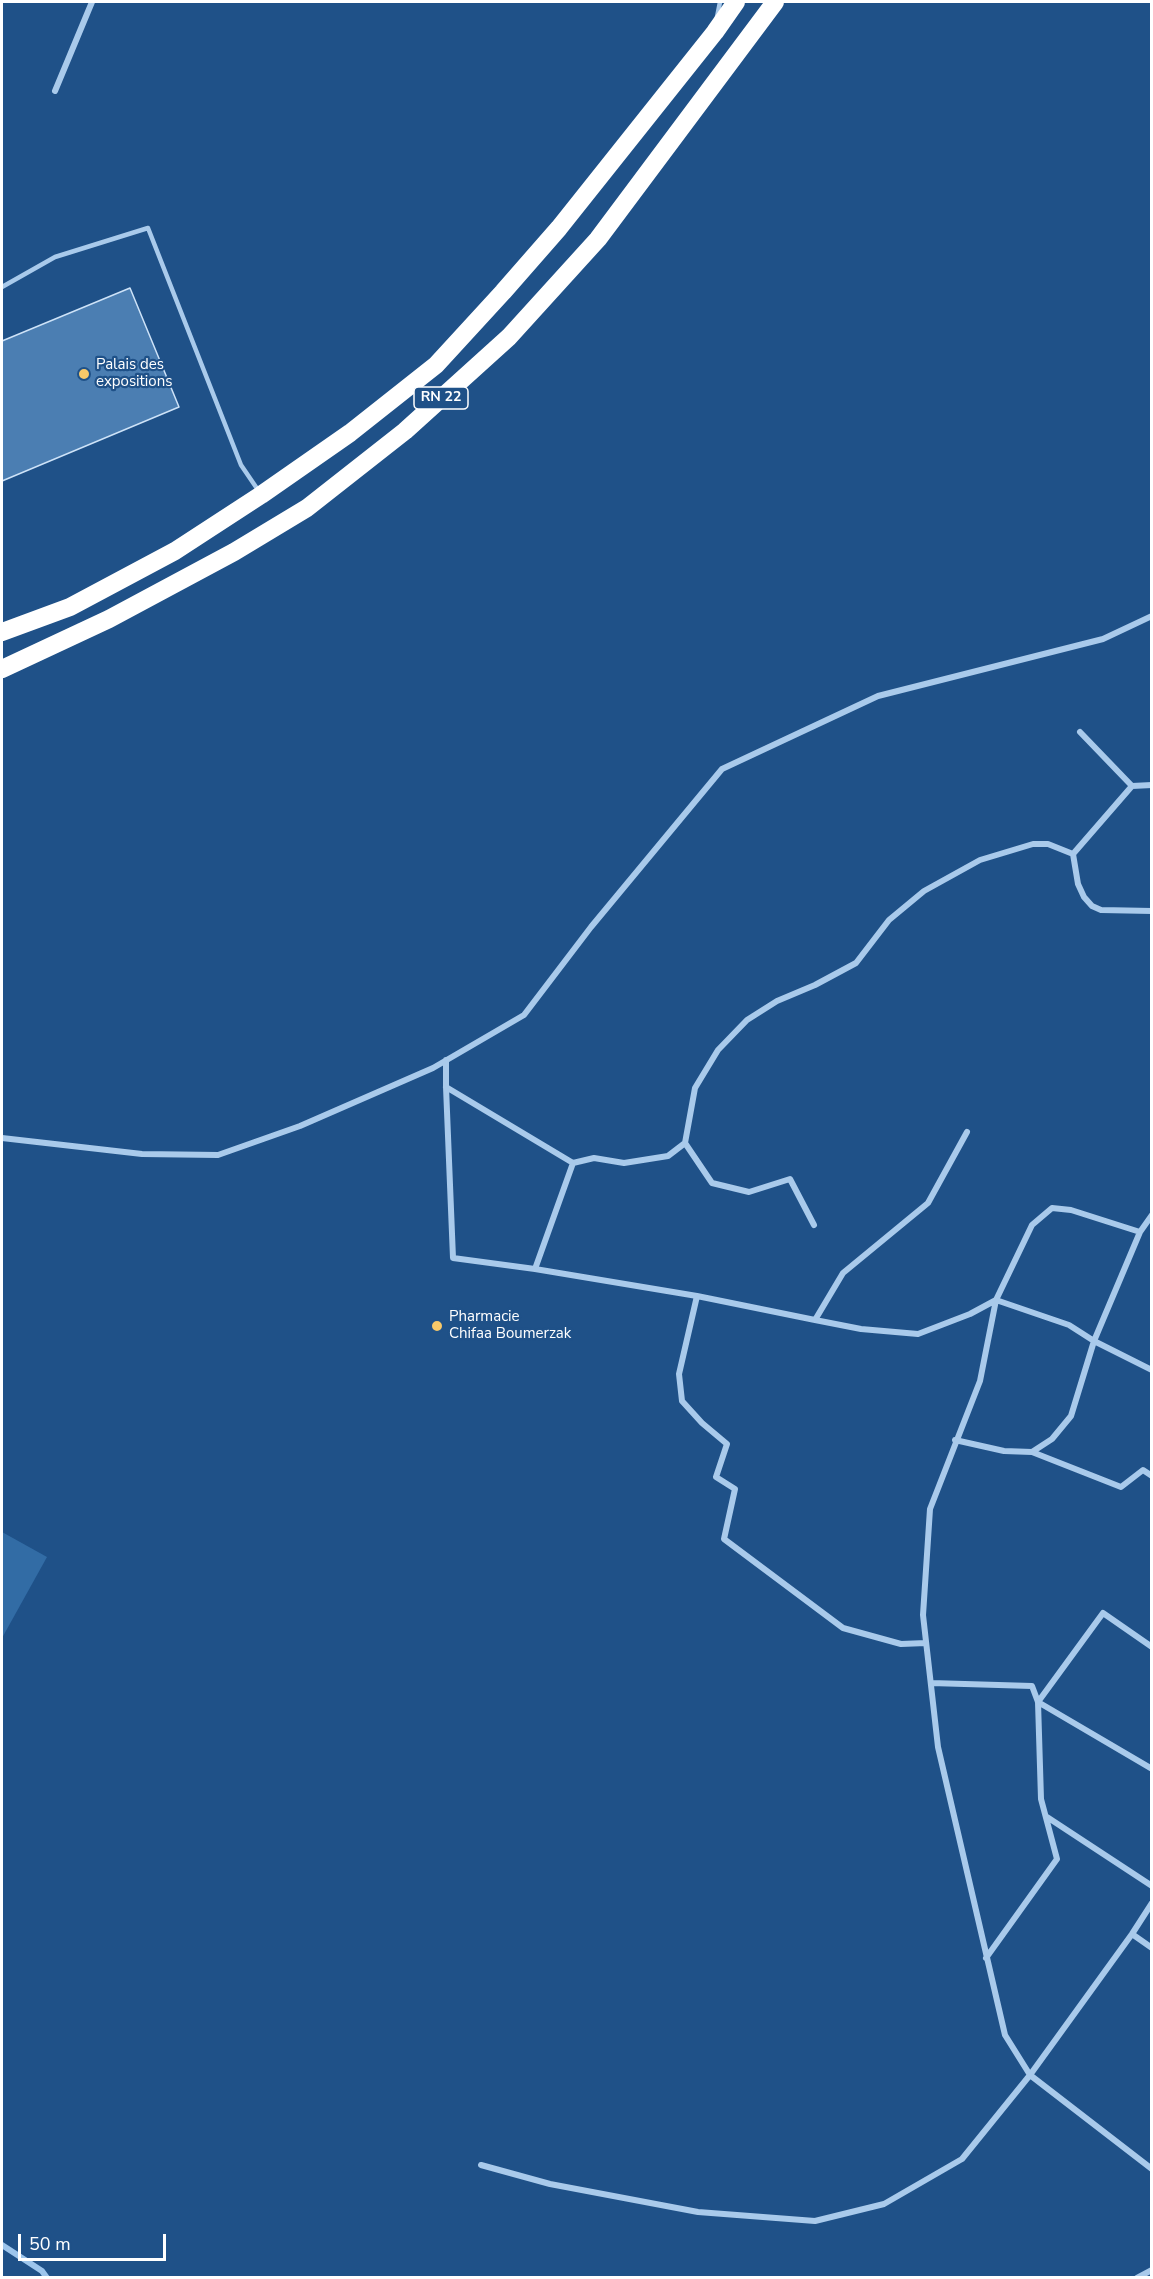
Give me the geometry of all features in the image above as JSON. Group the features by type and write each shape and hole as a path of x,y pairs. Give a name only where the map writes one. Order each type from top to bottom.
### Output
{"highway":[{"name":"RN 22","path":"2,632 70,607 175,550 261,495 350,433 436,365 559,228 715,32 736,2"},
{"name":"RN 22","path":"2,669 110,619 234,552 307,508 405,431 509,337 598,238 775,2"}],"street":[{"path":"55,91 92,2"},
{"path":"2,1138 142,1154 218,1155 300,1126 446,1060 524,1015 591,927 722,770 878,696 1103,639 1152,616"},
{"path":"1080,732 1132,786"},
{"path":"1073,854 1132,786 1152,785"},
{"path":"446,1087 573,1162 594,1158 624,1163 668,1156 685,1143 695,1088 718,1050 747,1020 777,1002 815,986 856,963 889,920 924,891 980,860 1033,844 1048,844 1073,854"},
{"path":"1073,854 1078,884 1084,897 1092,906 1101,910 1152,911"},
{"path":"446,1060 453,1258 535,1269 696,1296 861,1329 918,1334 970,1314 996,1300 1069,1325 1094,1341 1152,1370"},
{"path":"815,1320 843,1273 928,1203 967,1132"},
{"path":"685,1143 712,1183 749,1192 790,1179 814,1225"},
{"path":"535,1269 573,1162"},
{"path":"1140,1232 1071,1210 1052,1208 1032,1225 996,1300 980,1381 930,1509 923,1614 938,1747 1005,2035 1030,2075 1152,2169"},
{"path":"1032,1452 1052,1439 1071,1416 1094,1341 1140,1232 1152,1215"},
{"path":"696,1296 679,1374 682,1401 702,1423 727,1444 716,1477 735,1490 724,1539 843,1628 901,1644 926,1643"},
{"path":"956,1440 1004,1451 1032,1452 1121,1487 1143,1470 1152,1476"},
{"path":"1038,1702 1103,1613 1152,1647"},
{"path":"931,1683 1032,1686 1038,1702 1041,1799 1057,1859 986,1958"},
{"path":"1038,1702 1152,1769"},
{"path":"1046,1816 1152,1886"},
{"path":"481,2165 550,2184 698,2212 815,2221 884,2204 962,2159 1030,2075 1152,1903"},
{"path":"1132,1934 1152,1948"},
{"path":"1137,2277 1152,2270"}],"lane":[{"path":"715,32 720,2"},
{"path":"2,287 56,257 148,228 242,465 261,495"}],"shaded area":[{"path":"2,1532 47,1557 2,1638"}],"building":[{"name":"Palais des expositions","path":"130,288 179,407 2,481 2,341"}],"waterway":[{"path":"2,2245 42,2271 47,2278"}],"place":[{"name":"Palais des expositions","path":"84,374"},
{"name":"Pharmacie Chifaa Boumerzak","path":"437,1326"}]}
